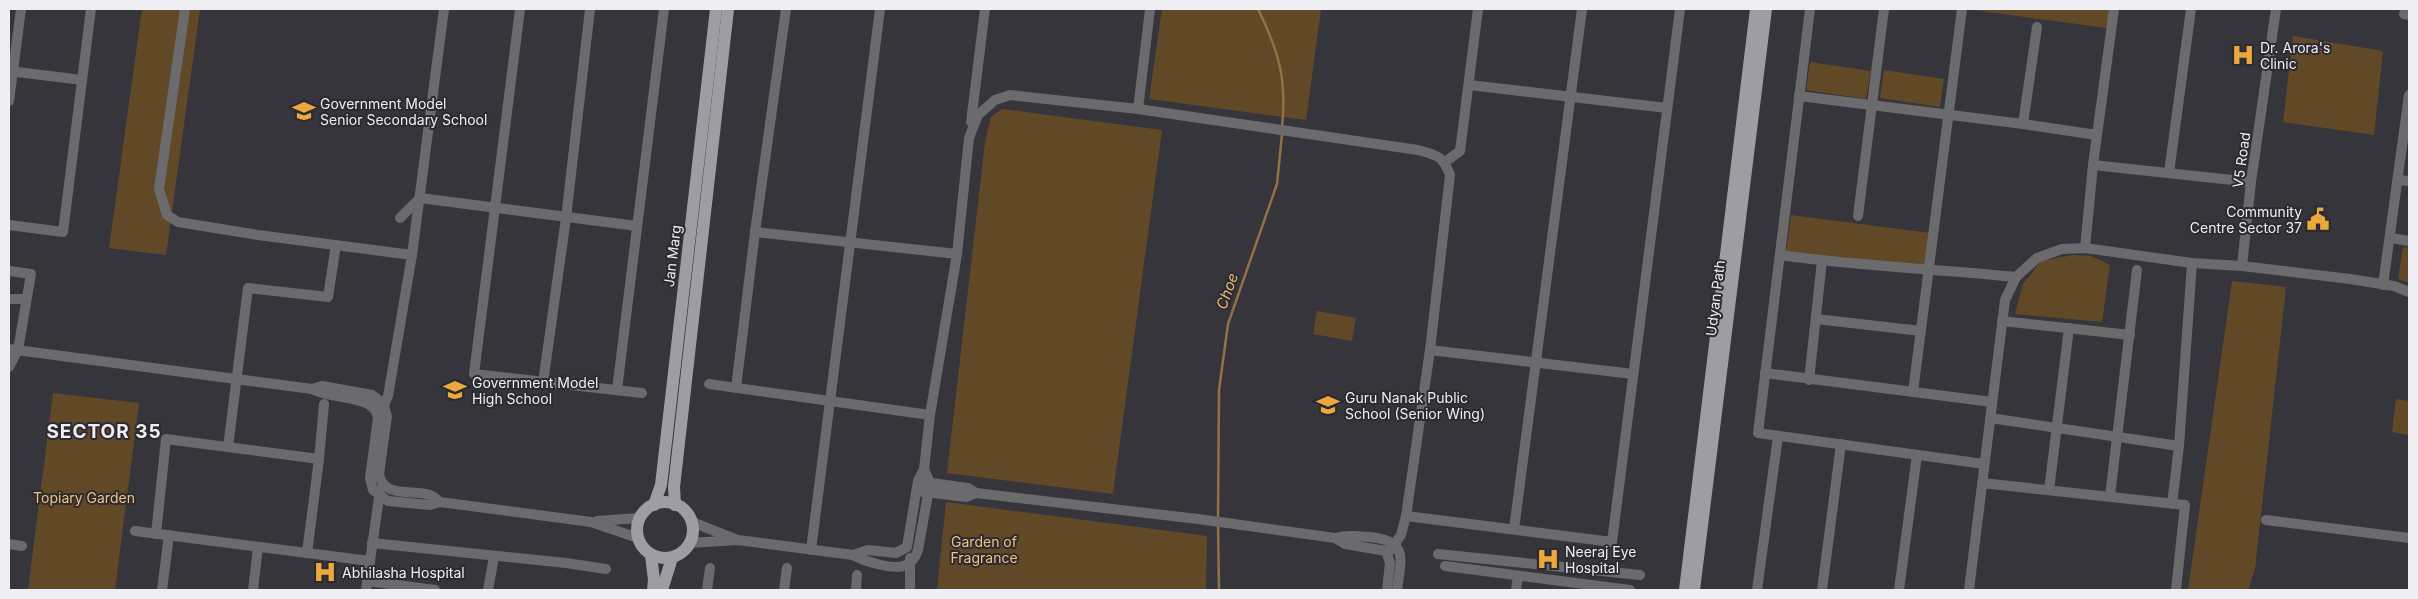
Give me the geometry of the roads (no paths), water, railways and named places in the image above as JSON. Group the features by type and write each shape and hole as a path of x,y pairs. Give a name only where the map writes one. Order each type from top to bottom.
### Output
{"main road":[{"name":"Jan Marg","path":"654,505 661,485 716,9"},
{"name":"Jan Marg","path":"675,505 674,487 728,9"},
{"name":"Udyan Path","path":"1685,590 1756,9"},
{"name":"Udyan Path","path":"1694,590 1766,9"},
{"path":"667,502 675,505 686,512 692,522 693,532 690,543 683,552 672,558 651,555 640,544 637,528 640,518 647,509 654,505 667,502"},
{"path":"651,555 654,580 653,590"},
{"path":"662,590 672,558"}],"street":[{"path":"9,101 11,71 21,9"},
{"path":"9,225 63,232 91,9"},
{"path":"185,9 159,189 167,215 178,222 412,255"},
{"path":"444,9 412,255 378,418 370,483 379,495 388,501 430,505 440,502 591,522 638,538"},
{"path":"520,9 474,374 642,393"},
{"path":"543,383 566,218 590,9"},
{"path":"617,390 664,9"},
{"path":"736,388 755,232 786,9"},
{"path":"811,550 880,9"},
{"path":"910,590 911,562 906,548 918,486 924,469 930,415 957,254 984,9"},
{"path":"1138,109 1150,9"},
{"path":"1445,162 1460,151 1478,9"},
{"path":"1514,529 1582,9"},
{"path":"1406,516 1612,542 1680,9"},
{"path":"1810,9 1758,433 1984,464"},
{"path":"1858,216 1884,9"},
{"path":"1913,392 1962,9"},
{"path":"2085,248 2093,165 2114,9"},
{"path":"2169,173 2191,9"},
{"name":"V5 Road","path":"2242,266 2251,182 2276,9"},
{"path":"2023,124 2037,27"},
{"path":"11,71 82,80"},
{"path":"1469,84 1668,108"},
{"path":"2383,285 2391,238 2409,94"},
{"path":"969,138 978,115 995,100 1010,95 1138,109 1418,150 1435,154 1445,162 1450,175 1430,350 1406,516 1401,535 1396,545 1388,553"},
{"path":"1799,96 2097,135"},
{"path":"2093,165 2251,182"},
{"path":"2398,180 2409,181"},
{"path":"420,198 637,226"},
{"path":"400,218 420,198"},
{"path":"755,232 957,254"},
{"path":"2391,238 2409,241"},
{"path":"228,447 238,380 248,288 328,297 336,245"},
{"path":"1968,590 2005,300 2016,277 2037,258 2062,249 2085,248 2192,263 2242,266 2383,285 2409,292"},
{"path":"1780,255 1822,261 1928,268 2016,277"},
{"path":"1809,380 1822,261"},
{"path":"2172,504 2179,446 2192,263"},
{"path":"9,270 30,274 26,299 9,367"},
{"path":"2110,496 2137,270"},
{"path":"9,299 26,299"},
{"path":"1816,319 1920,331"},
{"path":"2002,321 2130,335"},
{"path":"2049,490 2069,328"},
{"path":"13,349 312,389 322,386 372,395 387,416 379,474 382,482 392,490 431,495 440,502"},
{"path":"1430,350 1536,361 1633,374"},
{"path":"1765,373 1992,402"},
{"path":"709,384 930,415"},
{"path":"307,553 324,404"},
{"path":"1990,418 2179,446"},
{"path":"1757,590 1778,436"},
{"path":"156,534 166,439 319,459"},
{"path":"1822,590 1841,444"},
{"path":"1899,590 1917,455"},
{"path":"690,543 738,540 853,555 866,562 900,566 911,562 918,550 929,488 924,469"},
{"path":"382,482 367,586 435,590"},
{"path":"1982,483 2185,506 2176,590"},
{"path":"918,486 966,497 976,493 1198,519 1335,538 1347,535 1386,538 1396,545 1400,557 1397,590"},
{"path":"591,522 640,518"},
{"path":"2266,520 2409,538"},
{"path":"692,522 738,540"},
{"path":"136,531 370,561"},
{"path":"162,590 169,535"},
{"path":"1335,538 1345,544 1381,548 1388,553 1390,562 1387,590"},
{"path":"372,543 566,563 606,569"},
{"path":"9,544 22,546"},
{"path":"253,590 258,547"},
{"path":"853,555 868,550 896,553 906,548"},
{"path":"1438,554 1640,575"},
{"path":"488,590 494,556"},
{"path":"1445,566 1582,587 1630,590"},
{"path":"707,590 710,568"},
{"path":"784,590 787,568"},
{"path":"1582,587 1583,570"},
{"path":"856,590 857,575"},
{"path":"1516,590 1518,576"}],"waterway":[{"name":"Choe","path":"1258,9 1280,66 1283,95 1282,128"},
{"name":"Choe","path":"1218,519 1219,390 1228,324 1277,184 1282,134"},
{"name":"Choe","path":"1218,524 1219,590"}],"place":[{"name":"Dr. Arora's Clinic","path":"2243,55"},
{"name":"Government Model Senior Secondary School","path":"304,111"},
{"name":"Community Centre Sector 37","path":"2318,219"},
{"name":"Government Model High School","path":"455,390"},
{"name":"Guru Nanak Public School (Senior Wing)","path":"1328,405"},
{"name":"Neeraj Eye Hospital","path":"1548,559"},
{"name":"Abhilasha Hospital","path":"325,572"}],"district":[{"name":"SECTOR 35","path":"104,431"}],"park label":[{"name":"Topiary Garden","path":"84,497"},
{"name":"Garden of Fragrance","path":"984,550"}]}
